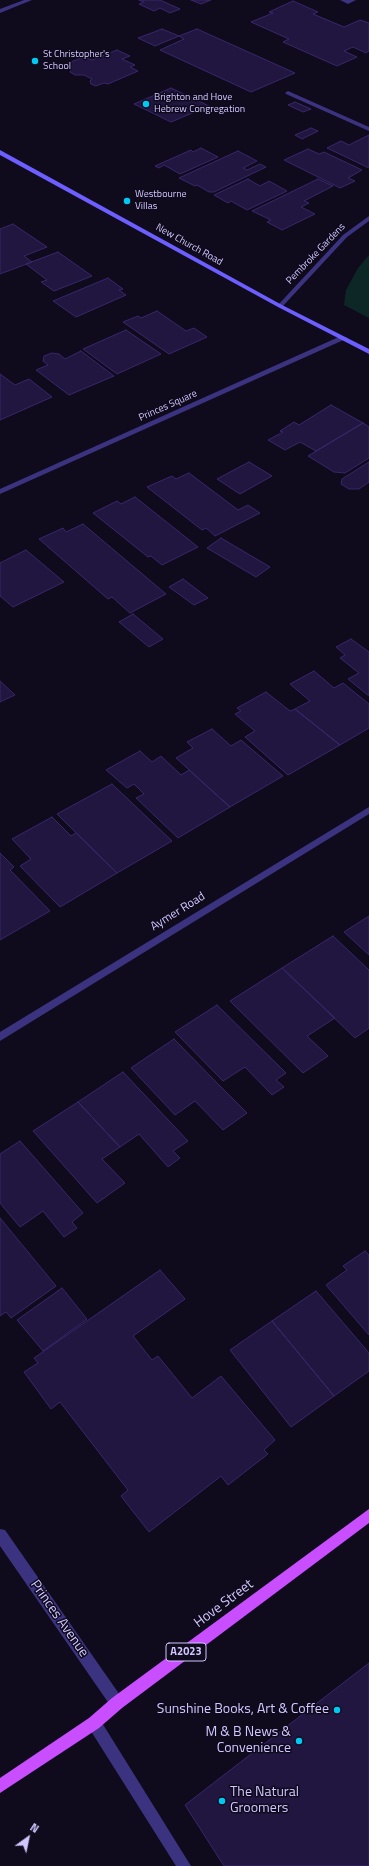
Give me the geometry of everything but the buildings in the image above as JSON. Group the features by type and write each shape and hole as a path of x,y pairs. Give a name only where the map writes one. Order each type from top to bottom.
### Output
{"main road":[{"name":"New Church Road","path":"0,152 280,306 369,352"},
{"name":"Hove Street","path":"0,1786 94,1723 117,1703 369,1515"}],"street":[{"path":"0,12 29,0"},
{"path":"343,0 348,2 353,0"},
{"path":"288,93 369,129"},
{"name":"Pembroke Gardens","path":"280,306 345,236 369,218"},
{"name":"Princes Square","path":"0,492 344,338"},
{"name":"Aymer Road","path":"0,1036 369,810"},
{"name":"Princes Avenue","path":"0,1535 117,1703"},
{"path":"94,1723 184,1866"}],"green space":[{"path":"369,255 369,318 344,305 346,290 358,268"}],"place":[{"name":"St Christopher's School","path":"35,61"},
{"name":"Brighton and Hove Hebrew Congregation","path":"146,104"},
{"name":"Westbourne Villas","path":"127,201"},
{"name":"Sunshine Books, Art & Coffee","path":"337,1710"},
{"name":"M & B News & Convenience","path":"299,1741"},
{"name":"The Natural Groomers","path":"222,1801"}]}
